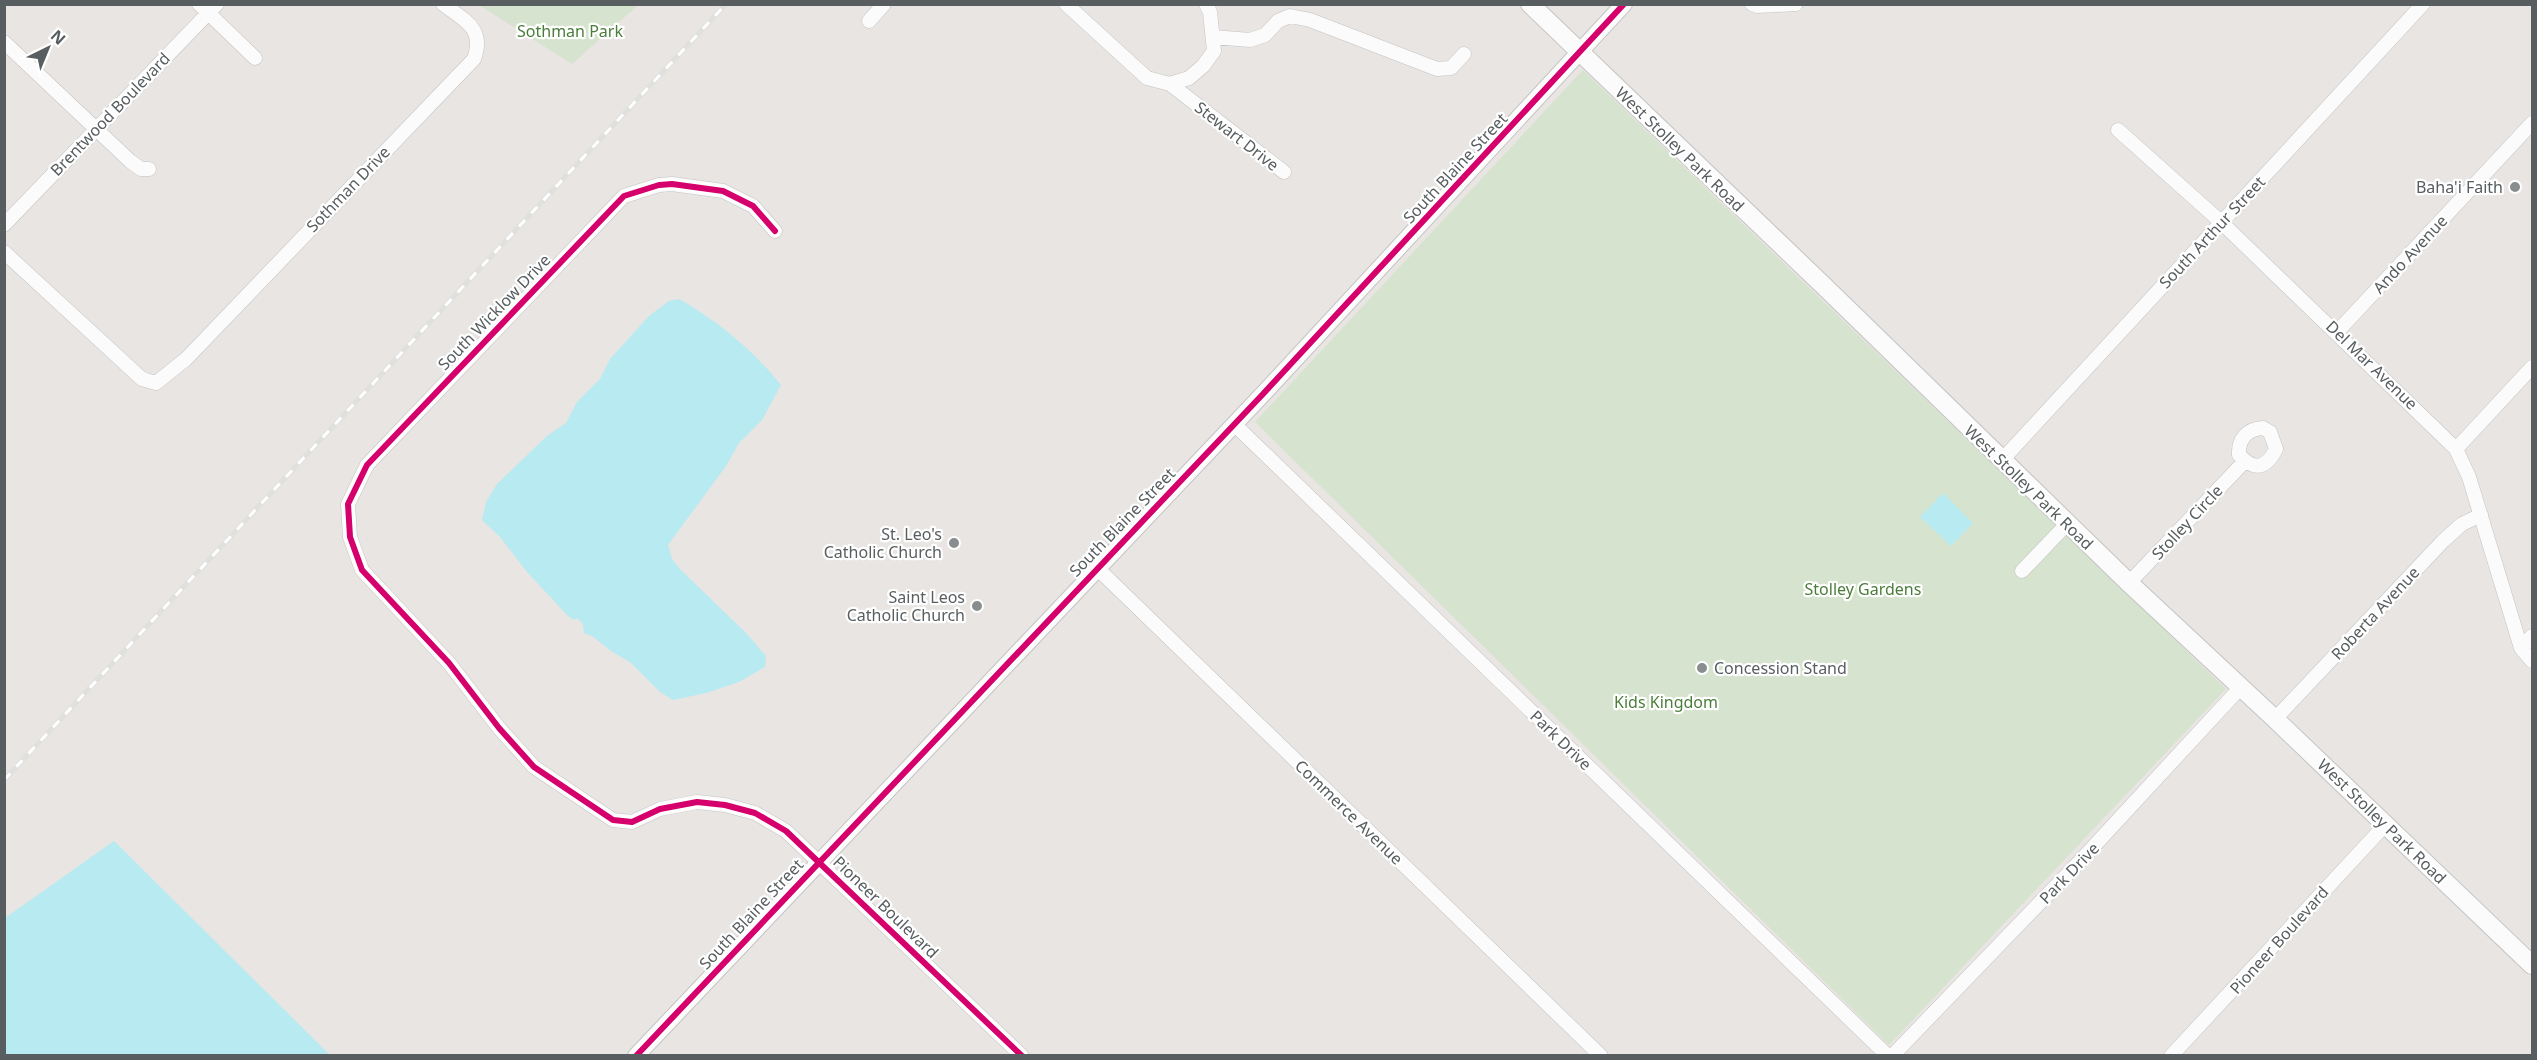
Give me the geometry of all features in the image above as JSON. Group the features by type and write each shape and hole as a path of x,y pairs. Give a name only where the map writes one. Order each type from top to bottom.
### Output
{"main road":[{"name":"West Stolley Park Road","path":"1530,4 2129,584 2275,718 2532,965"}],"street":[{"name":"Sothman Drive","path":"4,252 142,379 156,383 186,358 474,59 479,45 473,28 443,4"},
{"path":"868,21 884,4"},
{"name":"Stewart Drive","path":"1066,4 1147,78 1170,84 1284,172"},
{"path":"1170,84 1189,78 1203,66 1214,51 1210,12 1206,4"},
{"name":"South Blaine Street","path":"636,1056 1234,424 1624,4"},
{"path":"1752,4 1758,6 1796,4"},
{"name":"South Arthur Street","path":"2002,460 2423,4"},
{"path":"208,7 255,58"},
{"name":"Brentwood Boulevard","path":"4,225 208,7"},
{"path":"1213,37 1250,40 1265,35 1278,21 1290,16 1310,20 1437,69 1451,68 1464,54"},
{"path":"4,42 129,161 141,169 149,169"},
{"name":"Ando Avenue","path":"2337,332 2532,123"},
{"name":"Del Mar Avenue","path":"2118,130 2221,222 2456,449 2469,477 2521,648 2532,661"},
{"name":"South Wicklow Drive","path":"383,593 362,570 350,537 348,504 368,465 624,196 672,184 723,191 753,206 775,231"},
{"path":"2456,449 2532,367"},
{"name":"Park Drive","path":"1234,424 1890,1056 2082,860 2241,687"},
{"name":"Stolley Circle","path":"2129,584 2245,461"},
{"name":"Roberta Avenue","path":"2275,718 2443,541 2462,524 2481,515"},
{"path":"2022,571 2067,524"},
{"name":"Commerce Avenue","path":"1097,568 1601,1056"},
{"name":"Pioneer Boulevard","path":"383,593 449,663 499,728 534,767 613,820 632,822 660,809 697,802 725,805 755,813 786,831 1022,1056"},
{"path":"2521,648 2532,636"},
{"name":"Pioneer Boulevard","path":"2171,1056 2386,824"}],"green space":[{"name":"Sothman Park","path":"479,5 638,5 572,64"},
{"path":"1583,70 2226,689 1889,1045 1255,422"}],"water":[{"path":"679,299 708,317 734,338 759,360 781,385 762,420 739,443 726,466 668,545 672,559 680,569 747,634 766,656 765,667 739,682 706,693 673,700 660,692 630,662 584,633 583,624 577,618 574,620 568,616 527,572 500,537 482,520 486,502 497,484 547,436 566,423 577,402 600,379 610,359 649,316 669,301"},
{"path":"1943,493 1973,523 1951,546 1920,517"},
{"path":"114,841 330,1055 5,1055 5,918"}],"railway":[{"path":"4,780 726,4"}],"cycle path":[{"path":"636,1056 1263,394 1624,4"},
{"path":"775,231 753,206 723,191 672,184 659,185 624,196 367,465 348,504 350,537 362,570 449,663 499,728 534,767 613,820 632,822 660,809 697,802 725,805 755,813 786,831 1022,1056"}],"place":[{"name":"Baha'i Faith","path":"2515,187"},
{"name":"St. Leo's Catholic Church","path":"954,543"},
{"name":"Saint Leos Catholic Church","path":"977,606"},
{"name":"Concession Stand","path":"1702,668"}],"park label":[{"name":"Stolley Gardens","path":"1863,589"},
{"name":"Kids Kingdom","path":"1666,702"}]}
